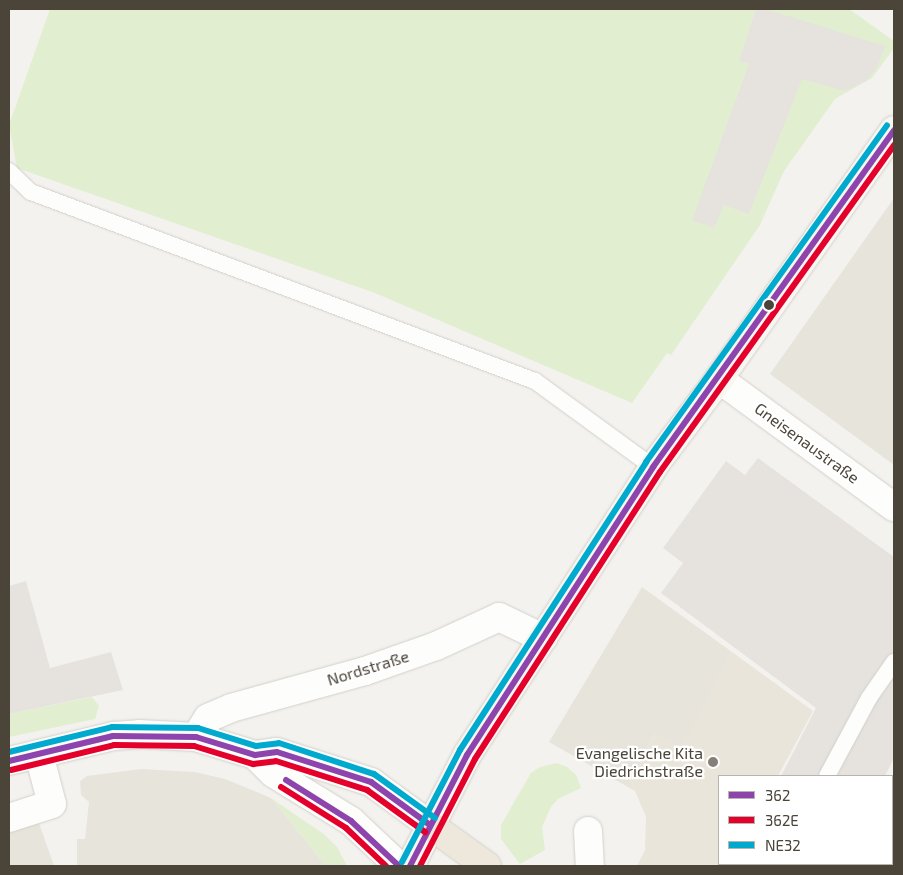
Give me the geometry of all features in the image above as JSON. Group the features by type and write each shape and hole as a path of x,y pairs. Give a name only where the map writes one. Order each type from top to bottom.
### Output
{"highway":[{"path":"430,825 487,866"}],"main road":[{"path":"410,866 467,755 653,467 720,379 894,130"}],"street":[{"name":"Gneisenaustraße","path":"720,379 894,507"},
{"name":"Nordstraße","path":"196,737 208,718 231,708 374,668 436,646 499,616 543,638"},
{"path":"9,761 113,736 140,734 196,737 255,755 278,752 372,782 430,825"},
{"path":"9,818 52,804 39,754"},
{"path":"255,755 273,773 351,821 399,866"},
{"path":"588,831 590,866"}],"lane":[{"path":"9,171 31,192 535,381 653,467"},
{"path":"828,775 869,698 894,662"}],"shaded area":[{"path":"756,9 765,9 885,46 877,68 866,81 845,91 802,79 749,214 724,205 714,228 692,220 749,64 739,61"},
{"path":"894,198 894,465 770,374"},
{"path":"758,458 894,557 894,758 886,775 782,775 816,708 661,593 683,563 663,548 726,461 745,475"},
{"path":"26,581 50,668 111,652 123,690 9,714 9,586"},
{"path":"642,587 732,652 682,748 654,734 630,779 635,791 549,742"},
{"name":"Evangelische Kita Diedrichstraße","path":"732,652 813,711 779,775 718,775 718,865 731,866 637,866 645,850 646,817 630,779 654,734 682,747"},
{"path":"141,769 195,772 225,779 271,798 326,866 77,866 77,839 85,839 89,802 81,795 80,781 87,776"},
{"path":"32,823 39,823 54,866 9,866 9,830"}],"green space":[{"path":"50,9 849,9 894,41 894,48 872,78 835,99 784,171 760,225 671,355 667,353 632,403 375,293 17,168 9,125"},
{"path":"92,697 99,706 95,719 9,737 9,714"},
{"path":"557,763 567,767 576,775 581,788 558,799 551,807 542,827 545,850 520,864 501,839 501,825 531,773 540,767"},
{"path":"271,798 325,835 337,847 347,866 326,866"}],"transit line":[{"name":"NE32","path":"402,862 460,750 646,462 887,125"},
{"name":"362","path":"410,866 467,755 653,467 894,130"},
{"name":"362E","path":"420,866 475,759 660,472 894,145"},
{"name":"NE32","path":"9,752 112,727 198,728 256,746 279,743 374,774 435,818"},
{"name":"362","path":"9,761 113,736 196,737 255,755 277,752 371,782 430,825"},
{"name":"362E","path":"11,770 114,745 194,746 253,764 276,761 367,790 425,832"},
{"name":"362","path":"286,780 351,821 399,866"},
{"name":"362E","path":"281,787 346,828 386,866"}],"place":[{"name":"Evangelische Kita Diedrichstraße","path":"713,762"}]}
